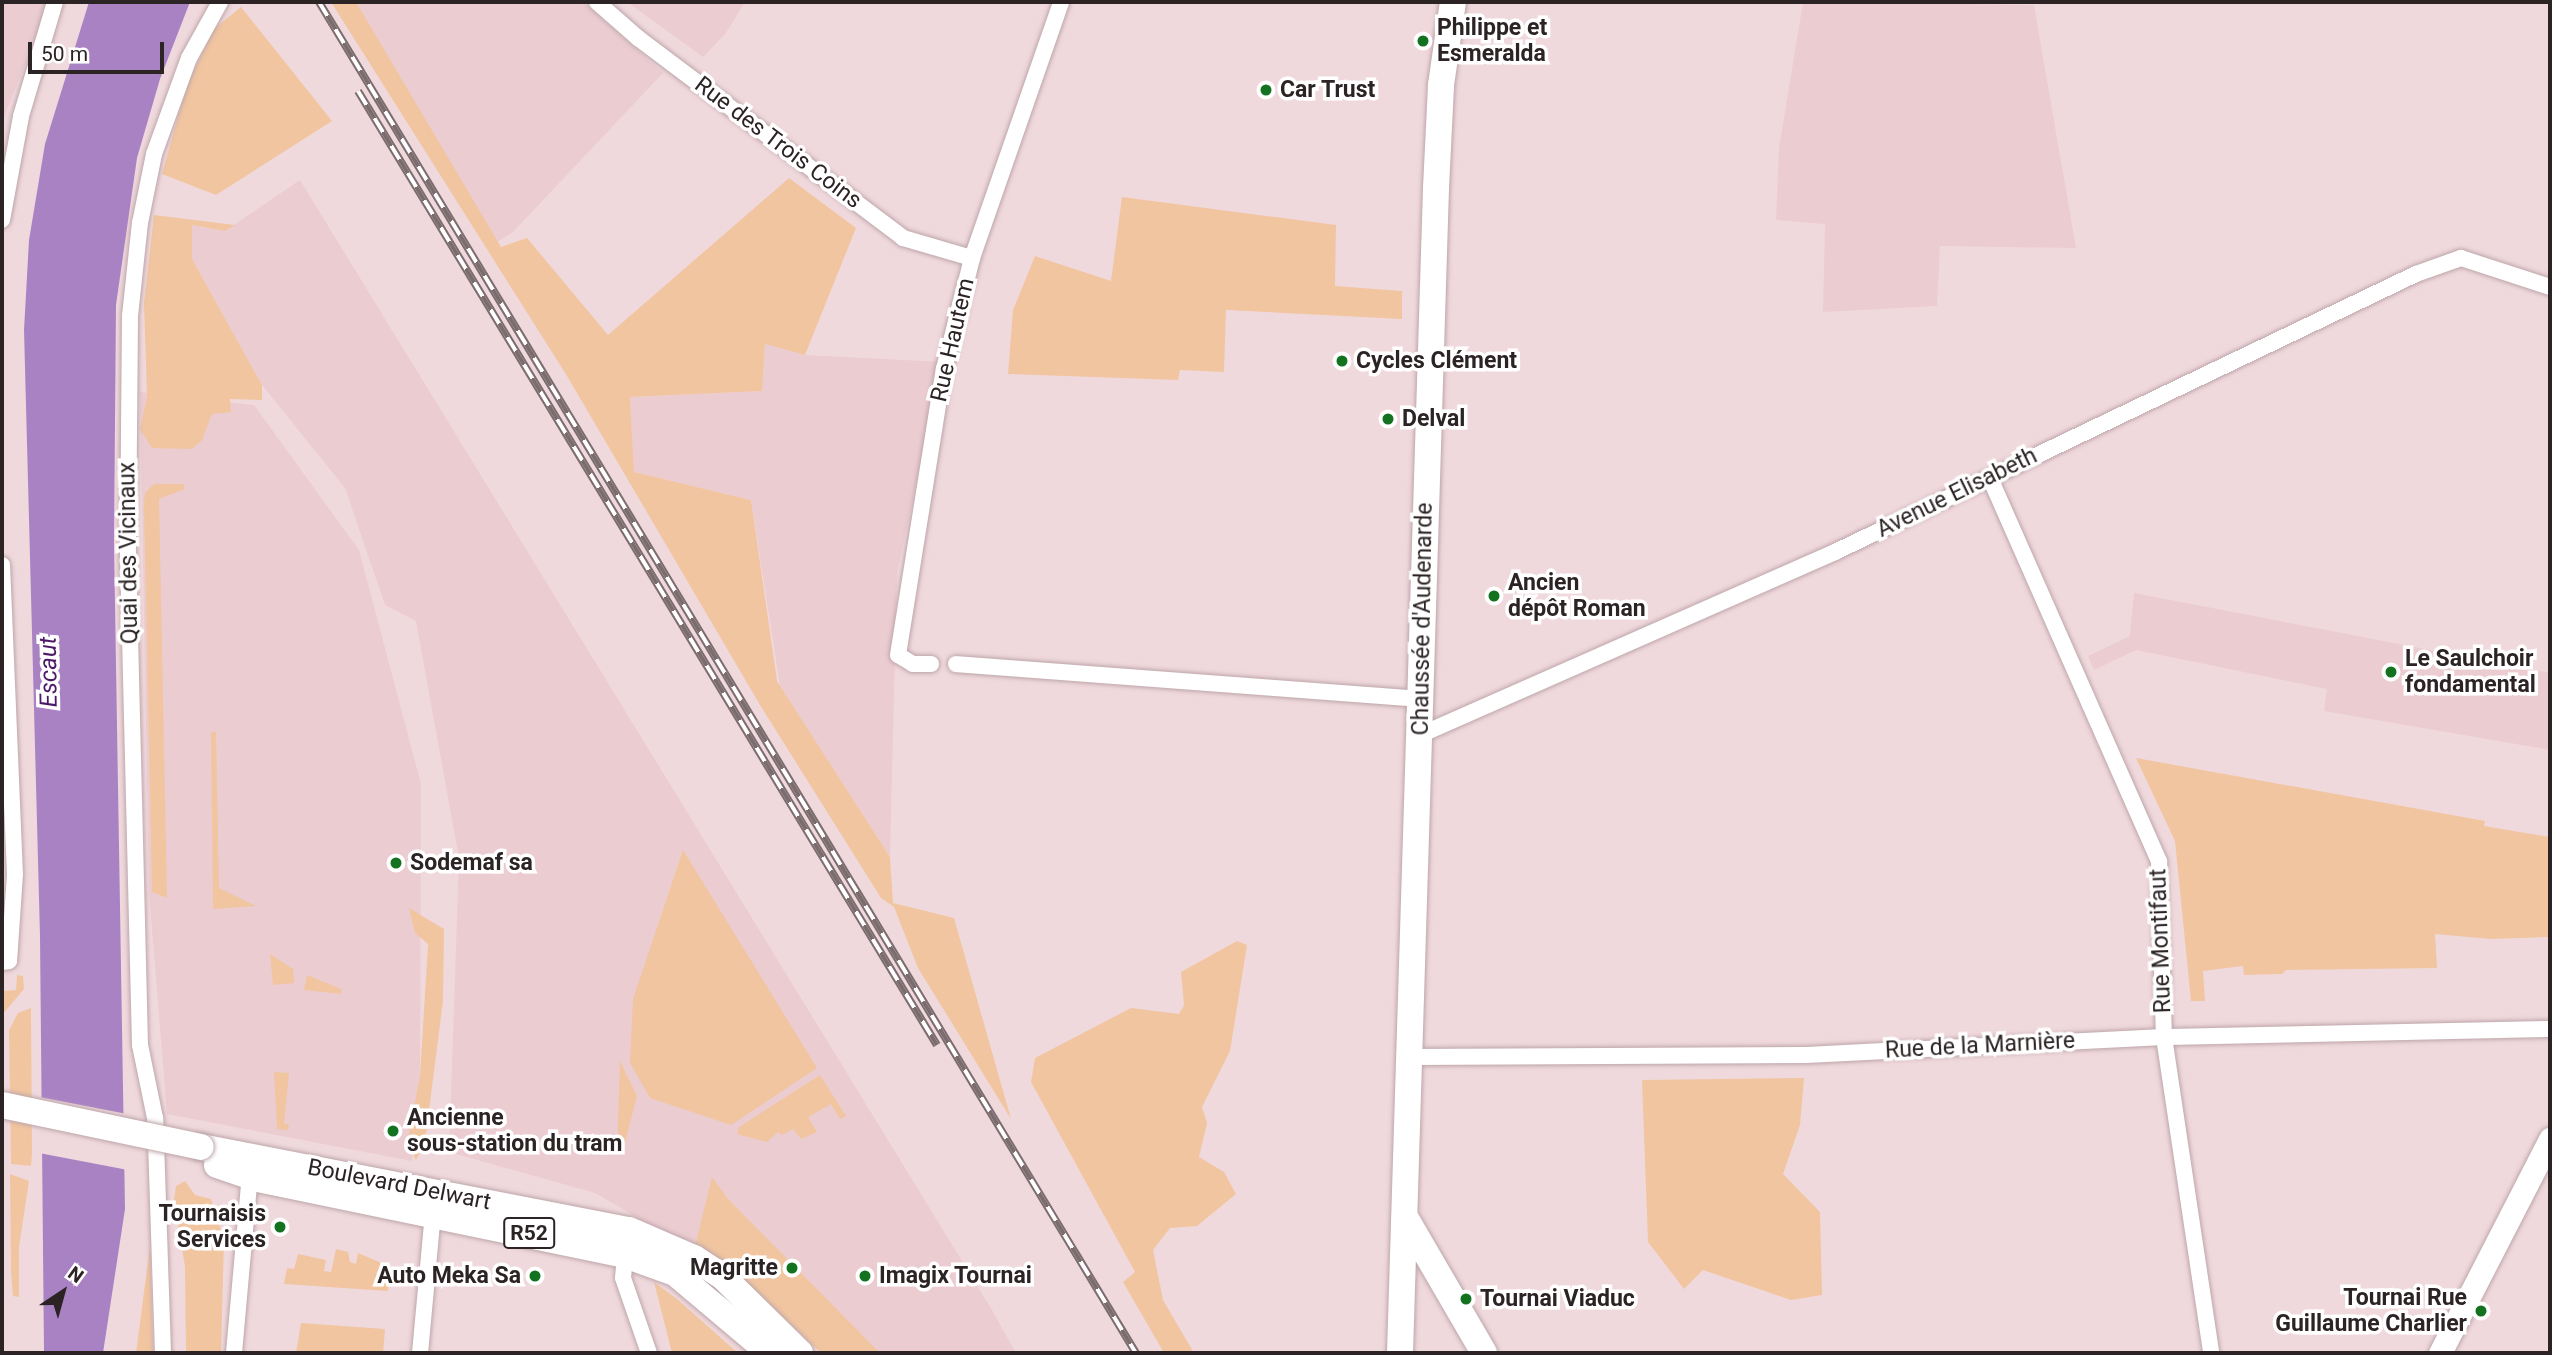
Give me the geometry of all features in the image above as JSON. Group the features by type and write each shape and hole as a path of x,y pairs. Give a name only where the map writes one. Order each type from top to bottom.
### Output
{"main road":[{"name":"Chaussée d'Audenarde","path":"1400,1353 1436,188 1451,12"},
{"name":"Boulevard Delwart","path":"2,1105 200,1154 250,1175 625,1255 675,1273 770,1353"},
{"name":"Boulevard Delwart","path":"2,1122 629,1230 694,1258 723,1278 800,1353"},
{"path":"1405,1217 1440,1272 1484,1353"}],"street":[{"path":"2,219 21,116 55,2"},
{"name":"Quai des Vicinaux","path":"163,1353 155,1118 140,1045 128,534 131,316 140,223 158,141 188,58 220,2"},
{"name":"Rue des Trois Coins","path":"597,2 638,38 903,238 972,258"},
{"name":"Rue Hautem","path":"931,664 913,664 898,655 944,369 972,258 1061,2"},
{"name":"Avenue Elisabeth","path":"1420,734 1835,552 2416,274 2461,258 2492,264 2550,287"},
{"name":"Rue Montifaut","path":"1990,478 2159,861 2164,1037 2211,1353"},
{"path":"2,565 15,874 6,962"},
{"path":"956,664 1420,699"},
{"name":"Rue de la Marnière","path":"1409,1057 1806,1055 2164,1037 2550,1029"},
{"path":"2440,1353 2550,1139"},
{"path":"234,1353 250,1175"},
{"path":"420,1353 433,1214"},
{"path":"625,1255 623,1278 649,1353"},
{"path":"1403,1285 1427,1269 1440,1272"}],"shaded area":[{"path":"2,2 50,2 2,122"},
{"path":"331,2 356,2 501,247 527,238 608,335 789,178 856,228 805,355 765,344 762,391 630,397 634,472 751,500 777,681 890,857 893,903 954,918 1011,1119 918,968 894,907 881,898 760,705 567,376"},
{"path":"349,2 583,2 663,73 513,232 494,244"},
{"path":"627,2 745,2 726,33 703,57"},
{"path":"1803,2 2034,5 2076,248 1940,246 1937,306 1823,312 1825,224 1776,220 1779,148"},
{"path":"241,7 332,121 216,195 162,174 187,85 214,29"},
{"path":"300,180 1016,1353 821,1353 741,1277 595,1193 449,1152 459,858 416,621 385,605 345,488 262,385 192,259 192,225 225,231"},
{"path":"1122,197 1336,225 1335,286 1402,291 1402,319 1226,310 1224,372 1180,370 1178,380 1008,374 1013,310 1035,256 1111,281"},
{"path":"154,215 235,225 225,231 192,225 192,259 262,385 262,400 230,399 231,412 212,414 202,440 192,449 152,448 140,429 147,397 144,303"},
{"path":"765,344 805,355 942,362 897,573 890,857 780,686 751,500 634,472 630,397 762,391"},
{"path":"140,392 254,405 359,550 421,784 420,1076 412,1161 167,1114 149,892"},
{"path":"154,484 183,484 185,489 159,499 167,898 152,892 144,504 145,493"},
{"name":"Le Saulchoir fondamental","path":"2134,593 2550,673 2550,750 2324,711 2327,689 2136,650 2094,670 2088,656 2130,636"},
{"path":"211,732 216,732 219,888 256,906 213,909"},
{"path":"2136,758 2485,821 2484,826 2550,837 2550,937 2491,939 2435,934 2437,968 2286,970 2282,974 2244,975 2243,966 2203,971 2205,1001 2191,1001 2175,841"},
{"path":"683,850 817,1068 731,1125 650,1098 630,1063 633,999"},
{"path":"409,908 444,929 443,1001 425,1142 416,1160 407,1144 420,1076 428,944 415,933"},
{"path":"1237,941 1247,945 1230,1051 1202,1107 1207,1123 1199,1157 1224,1172 1236,1194 1197,1226 1170,1228 1153,1250 1163,1300 1194,1353 1164,1353 1123,1282 1135,1272 1031,1082 1035,1058 1131,1008 1179,1014 1184,1005 1181,972"},
{"path":"270,954 293,969 294,983 273,985"},
{"path":"17,975 23,976 24,989 2,1015 2,991 16,990"},
{"path":"307,975 341,989 341,994 304,990"},
{"path":"31,1008 31,1166 11,1164 9,1030 18,1013"},
{"path":"620,1061 637,1096 622,1154 617,1154"},
{"path":"274,1072 289,1073 284,1124 289,1124 288,1130 277,1129"},
{"path":"820,1075 846,1116 840,1119 831,1104 808,1117 817,1132 801,1139 793,1129 782,1135 778,1132 767,1142 737,1134 739,1127"},
{"path":"1804,1078 1800,1125 1783,1174 1820,1212 1822,1295 1791,1300 1703,1270 1684,1289 1648,1242 1642,1080"},
{"path":"10,1174 29,1181 19,1247 19,1297 13,1296 11,1273"},
{"path":"712,1177 728,1199 880,1353 821,1353 741,1277 694,1250"},
{"path":"185,1181 195,1195 211,1199 224,1240 221,1353 186,1353 185,1267 174,1199 176,1186"},
{"path":"150,1246 153,1353 136,1353"},
{"path":"336,1249 348,1252 350,1262 356,1264 358,1253 398,1270 398,1275 389,1275 388,1291 284,1284 287,1268 294,1269 298,1254 326,1260 324,1271 331,1272"},
{"path":"654,1282 677,1299 738,1353 672,1353"},
{"path":"301,1323 385,1329 383,1353 296,1353"}],"water":[{"name":"Escaut","path":"89,2 190,2 160,79 137,158 116,305 114,543 125,1209 103,1353 44,1353 40,936 24,330 29,240 45,144"}],"pier":[{"path":"39,1097 127,1114 128,1170 39,1153"}],"railway":[{"path":"319,2 1136,1353"},
{"path":"358,91 937,1045"}],"place":[{"name":"Philippe et Esmeralda","path":"1423,41"},
{"name":"Car Trust","path":"1266,90"},
{"name":"Cycles Clément","path":"1342,361"},
{"name":"Delval","path":"1388,419"},
{"name":"Ancien dépôt Roman","path":"1494,596"},
{"name":"Le Saulchoir fondamental","path":"2391,672"},
{"name":"Sodemaf sa","path":"396,863"},
{"name":"Ancienne sous-station du tram","path":"393,1131"},
{"name":"Tournaisis Services","path":"280,1227"},
{"name":"Magritte","path":"792,1268"},
{"name":"Auto Meka Sa","path":"535,1276"},
{"name":"Imagix Tournai","path":"865,1276"},
{"name":"Tournai Viaduc","path":"1466,1299"},
{"name":"Tournai Rue Guillaume Charlier","path":"2481,1311"}]}
